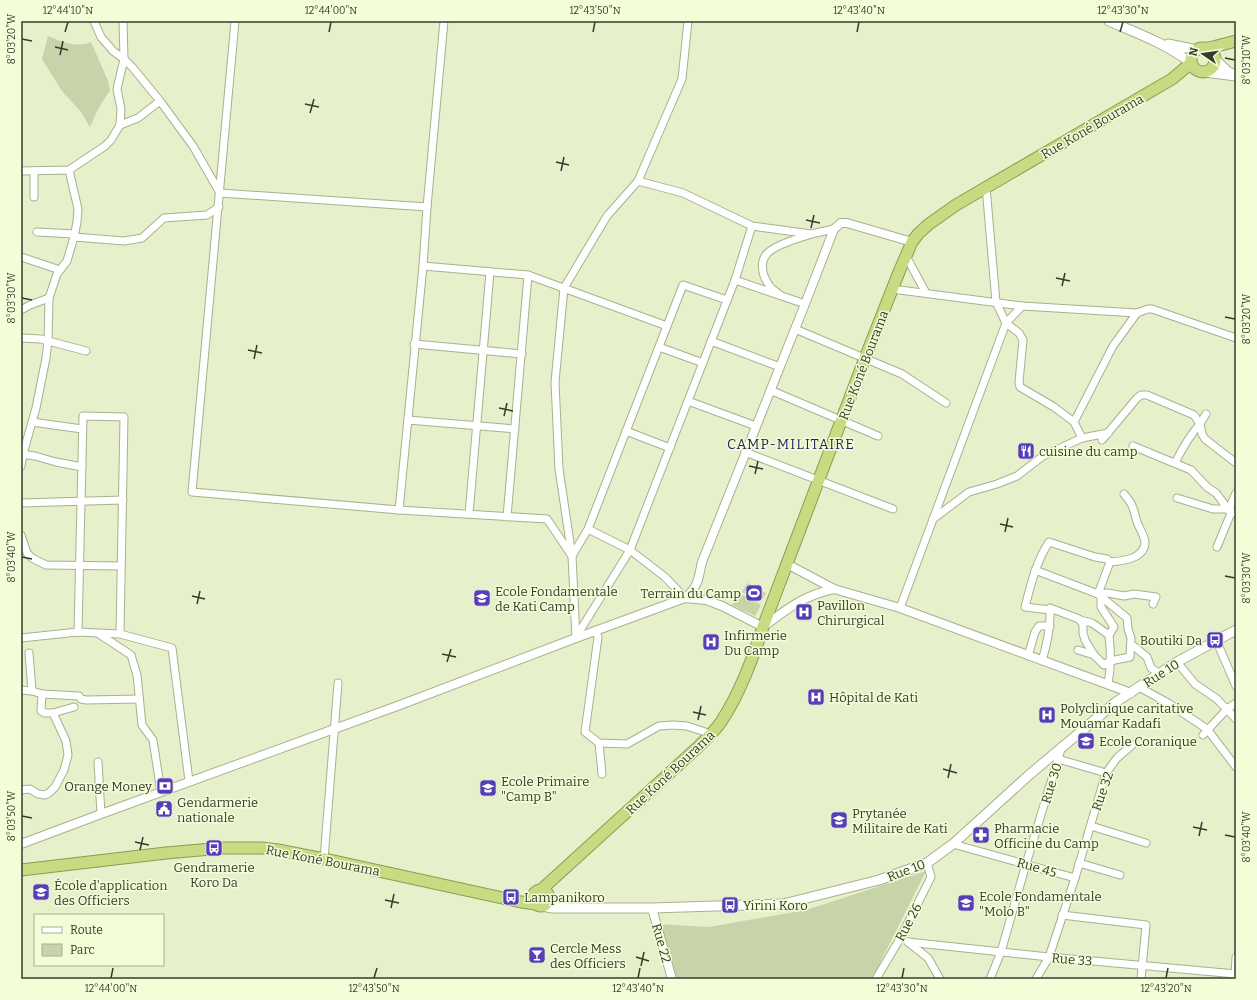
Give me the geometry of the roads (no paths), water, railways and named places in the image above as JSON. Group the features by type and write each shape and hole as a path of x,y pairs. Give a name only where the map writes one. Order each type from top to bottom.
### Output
{"highway":[{"path":"1236,41 1215,59 1212,67 1205,72 1196,70 1192,63 1192,56 1198,50 1236,41"},
{"path":"1198,50 1205,49 1210,51 1215,59"},
{"name":"Rue Koné Bourama","path":"503,897 517,897 544,893 558,875 698,747 720,723 739,690 750,665 865,358 906,256 912,242 918,234 929,224 986,187 1172,79 1192,63"},
{"name":"Rue Koné Bourama","path":"1172,79 1205,72"},
{"name":"Rue Koné Bourama","path":"21,870 166,853 246,847 278,850 324,859 538,905"},
{"path":"538,905 533,898 544,893"}],"main road":[{"path":"1109,21 1160,43 1192,63"},
{"path":"1160,43 1198,50"},
{"path":"1215,59 1227,71 1236,76"},
{"path":"1205,72 1236,76"},
{"name":"Rue 10","path":"538,905 553,908 652,908 783,904 879,880 927,863 953,844 1062,746 1116,702 1177,662 1236,630"},
{"name":"Rue 10","path":"544,893 562,905 572,907"}],"street":[{"path":"94,21 101,37 113,51 133,68 160,101 193,146 220,193"},
{"path":"21,171 69,170 105,146 111,140 120,125 121,109 118,90 124,59 124,21"},
{"path":"235,21 192,492 400,510 547,519 572,556"},
{"path":"400,510 444,21"},
{"path":"576,638 572,556 559,469 555,382 564,288 606,216 638,181 682,79 688,21"},
{"path":"120,125 138,118 160,101"},
{"path":"21,466 22,454 32,422 46,358 49,298 53,284 60,270 67,261 74,235 78,209 69,170"},
{"path":"34,171 34,198"},
{"path":"638,181 683,193 752,226 812,234"},
{"path":"986,187 996,302 1006,323 1019,333 1023,340 1019,382 1020,387 1054,407 1074,422 1082,438"},
{"path":"220,193 427,207"},
{"path":"36,232 124,241 142,238 164,218 207,215 219,207"},
{"path":"780,296 768,285 762,269 763,260 769,251 779,246 812,234 834,229 841,223 847,223 912,242"},
{"path":"576,638 630,550 735,280 752,226"},
{"path":"21,844 189,781 400,705 596,630 685,598 697,585 702,562 834,229"},
{"path":"906,256 926,293"},
{"path":"21,257 60,270"},
{"path":"423,266 528,276 667,326"},
{"path":"469,514 490,272"},
{"path":"507,517 528,276"},
{"path":"735,280 805,304"},
{"path":"572,556 588,529 683,285 727,300"},
{"path":"892,289 1022,306 1137,313 1152,309 1236,338"},
{"path":"21,310 49,298"},
{"path":"900,608 1006,323 1022,306"},
{"path":"1074,422 1113,346 1137,313"},
{"path":"795,329 902,374 946,403"},
{"path":"21,338 41,339 86,351"},
{"path":"711,341 780,367"},
{"path":"414,344 522,354"},
{"path":"659,347 703,363"},
{"path":"770,390 878,436"},
{"path":"1102,440 1137,398 1141,395 1147,395 1194,416 1200,424 1202,434 1205,439 1236,463"},
{"path":"688,401 753,425"},
{"path":"1175,463 1192,432 1200,424 1206,414"},
{"path":"78,632 83,416 124,417 120,634"},
{"path":"408,420 515,429"},
{"path":"32,422 82,430"},
{"path":"626,431 670,448"},
{"path":"933,519 969,492 1018,476 1043,456 1082,438 1108,433"},
{"path":"1133,446 1191,470 1207,488 1216,493 1232,512"},
{"path":"746,452 893,509"},
{"path":"22,454 82,467"},
{"path":"1217,547 1232,512 1230,507 1236,493"},
{"path":"1109,635 1092,623 1080,620 1050,608 1050,610 1025,607 1035,570 1049,542 1095,557 1107,559 1110,562 1117,562 1136,557 1141,554 1145,543 1133,505 1124,494"},
{"path":"1177,498 1213,510 1232,512"},
{"path":"21,503 123,500"},
{"path":"588,529 630,550 665,578 685,598 706,600 722,606 763,627 787,608 810,595 834,589"},
{"path":"21,535 27,553 35,560 46,565 121,566"},
{"path":"1108,684 1111,654 1109,635 1114,627 1101,607 1099,595 1110,562"},
{"path":"787,564 834,589 900,608 1028,656 1108,684 1135,690 1168,703 1205,732 1236,767"},
{"path":"1035,570 1099,595 1127,618 1131,638 1130,657 1126,659 1118,659 1104,665 1094,655 1085,640 1083,624 1080,620"},
{"path":"699,577 700,586 706,600"},
{"path":"819,582 821,592"},
{"path":"1099,595 1108,593 1124,596 1134,594 1156,597 1153,604"},
{"path":"1042,660 1049,636 1050,610"},
{"path":"1028,656 1035,632 1039,626 1050,626"},
{"path":"596,630 598,637 585,732 599,743 627,744 659,726 688,726 711,734"},
{"path":"21,638 78,632 120,634 172,648 189,781"},
{"path":"98,633 131,655 136,674 142,725 153,740 161,792"},
{"path":"1216,640 1236,686"},
{"path":"1131,644 1147,657 1151,668 1160,674"},
{"path":"1078,650 1094,655"},
{"path":"29,654 32,691"},
{"path":"1177,662 1196,684 1217,698 1236,719"},
{"path":"324,859 338,683"},
{"path":"21,690 42,694 79,696 81,699 86,700 139,699"},
{"path":"42,694 41,710 45,713 54,713 74,707"},
{"path":"1205,732 1227,709 1236,703"},
{"path":"21,790 30,790 38,794 45,795 55,787 64,770 68,755 66,741 54,713"},
{"path":"599,743 602,774"},
{"name":"Rue 32","path":"1036,979 1049,957 1075,878 1106,773 1117,758 1132,745"},
{"name":"Rue 30","path":"990,979 1000,952 1062,746"},
{"path":"1058,759 1106,773"},
{"path":"98,762 100,814"},
{"path":"1091,826 1146,843"},
{"name":"Rue 45","path":"953,844 1075,878"},
{"name":"Rue 26","path":"876,979 931,877 927,863"},
{"path":"1079,863 1120,875"},
{"name":"Rue 22","path":"652,908 672,979"},
{"path":"1062,915 1146,925 1141,979"},
{"path":"900,937 928,958 940,979"},
{"name":"Rue 33","path":"908,942 1142,965 1235,976"},
{"path":"1235,976 1236,957"}],"place":[{"name":"cuisine du camp","path":"1026,451"},
{"name":"Terrain du Camp","path":"754,593"},
{"name":"Ecole Fondamentale de Kati Camp","path":"482,598"},
{"name":"Pavillon Chirurgical","path":"804,612"},
{"name":"Boutiki Da","path":"1215,640"},
{"name":"Infirmerie Du Camp","path":"711,642"},
{"name":"Hôpital de Kati","path":"816,697"},
{"name":"Polyclinique caritative Mouamar Kadafi","path":"1047,715"},
{"name":"Ecole Coranique","path":"1086,741"},
{"name":"Orange Money","path":"165,786"},
{"name":"Ecole Primaire \"Camp B\"","path":"488,788"},
{"name":"Gendarmerie nationale","path":"164,809"},
{"name":"Prytanée Militaire de Kati","path":"839,820"},
{"name":"Pharmacie Officine du Camp","path":"981,835"},
{"name":"Gendramerie Koro Da","path":"214,848"},
{"name":"École d'application des Officiers","path":"41,892"},
{"name":"Lampanikoro","path":"511,897"},
{"name":"Ecole Fondamentale \"Molo B\"","path":"966,903"},
{"name":"Yirini Koro","path":"730,905"},
{"name":"Cercle Mess des Officiers","path":"537,955"}],"district":[{"name":"CAMP-MILITAIRE","path":"791,444"}]}
